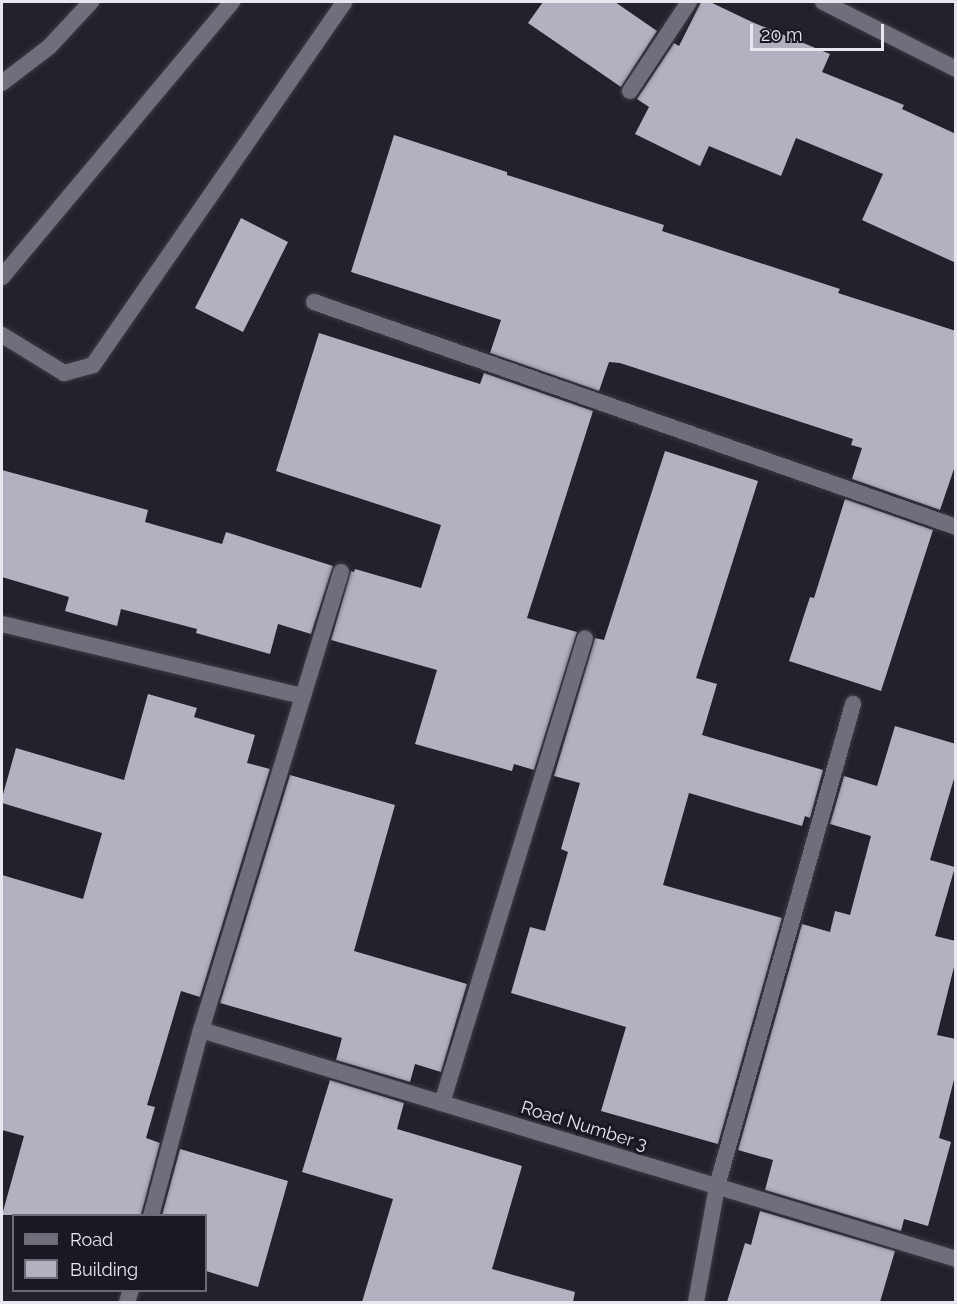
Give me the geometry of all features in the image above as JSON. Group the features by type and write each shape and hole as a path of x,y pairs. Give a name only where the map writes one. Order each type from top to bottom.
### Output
{"street":[{"path":"2,83 49,47 92,2"},
{"path":"2,277 232,2"},
{"path":"2,335 64,373 93,365 344,2"},
{"path":"630,91 688,2"},
{"path":"823,2 956,69"},
{"path":"314,302 956,527"},
{"path":"151,1214 201,1030 341,572"},
{"path":"2,624 303,696"},
{"path":"442,1103 585,639"},
{"path":"696,1302 717,1186 853,704"},
{"name":"Road Number 3","path":"201,1030 956,1258"}],"building":[{"path":"543,2 615,2 657,31 621,87 528,23"},
{"path":"701,2 710,2 830,54 822,72 904,105 902,109 956,134 956,263 862,220 883,174 796,138 781,176 709,146 700,166 635,134 649,107 637,99 674,43 679,46"},
{"path":"394,135 507,172 507,175 664,225 662,231 840,289 838,293 956,331 956,463 940,510 852,479 862,448 851,445 853,439 620,363 609,362 599,391 490,353 501,320 351,272"},
{"path":"241,218 288,242 243,332 195,308"},
{"path":"319,333 480,384 484,373 593,411 527,618 577,632 534,770 514,764 512,771 415,744 437,670 331,640 351,571 354,572 355,569 421,588 441,525 276,471"},
{"path":"665,451 758,481 696,678 717,684 702,735 823,770 810,818 805,816 802,826 689,793 663,885 782,918 718,1144 601,1111 626,1027 511,993 530,927 545,931 568,852 561,849 580,783 554,776 595,638 604,640"},
{"path":"2,470 148,510 145,522 222,544 226,532 333,566 311,634 278,624 270,654 196,633 197,629 121,609 117,626 65,611 69,597 2,577"},
{"path":"845,499 933,530 881,691 789,661 810,597 814,598"},
{"path":"148,694 197,708 194,717 255,735 247,763 270,769 200,997 181,991 147,1105 155,1107 146,1138 160,1143 141,1214 2,1215 24,1136 2,1130 2,875 83,899 102,833 2,803 16,748 124,780"},
{"path":"895,726 956,744 956,772 930,860 955,867 935,936 956,941 956,959 937,1035 956,1039 956,1072 939,1138 951,1142 928,1226 904,1219 901,1231 765,1190 773,1160 738,1150 802,924 830,932 835,911 850,915 871,836 830,824 844,776 877,786"},
{"path":"290,775 395,805 354,951 467,984 441,1072 415,1064 410,1082 336,1060 342,1038 220,1003"},
{"path":"330,1080 404,1103 397,1129 522,1166 492,1269 575,1292 573,1302 362,1302 393,1199 302,1172"},
{"path":"180,1149 288,1181 258,1287 207,1271 207,1214 162,1214"},
{"path":"760,1211 895,1251 880,1302 727,1302 745,1243 751,1245"}]}
